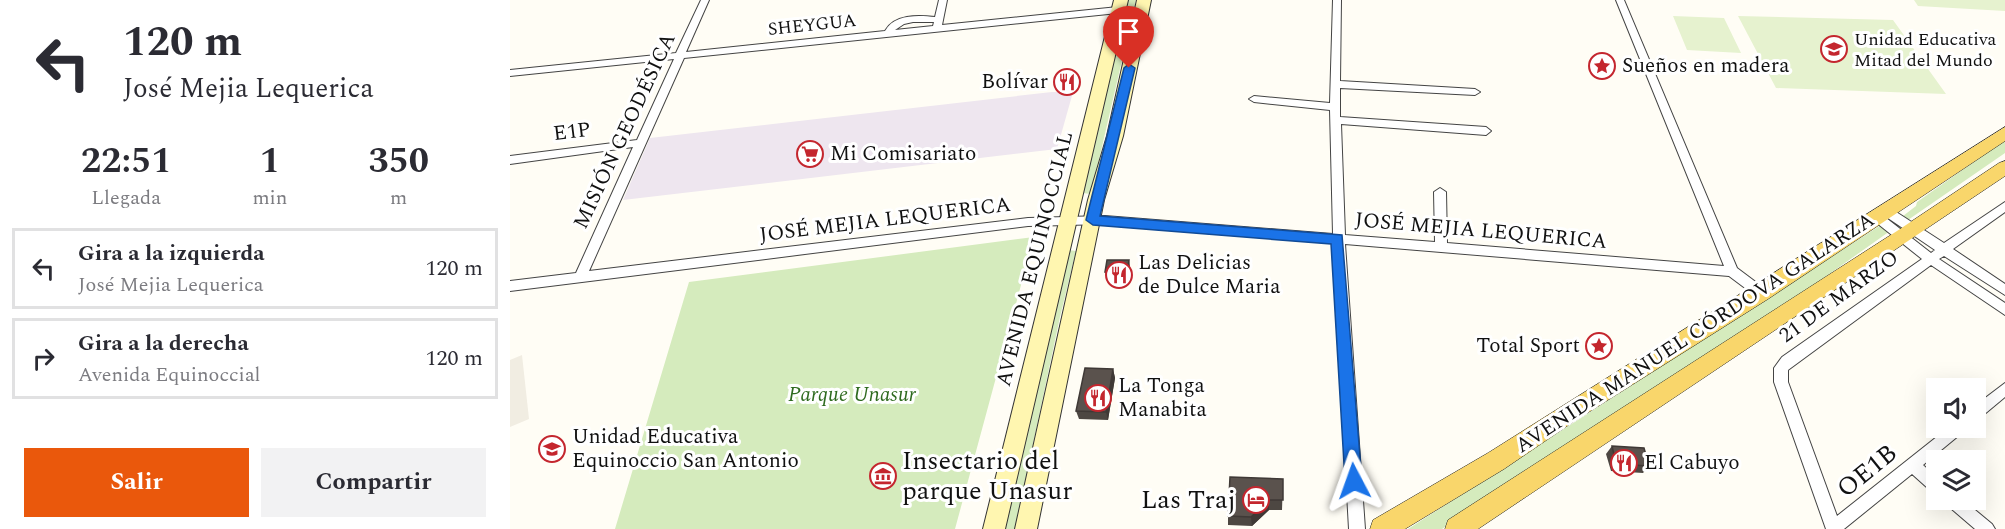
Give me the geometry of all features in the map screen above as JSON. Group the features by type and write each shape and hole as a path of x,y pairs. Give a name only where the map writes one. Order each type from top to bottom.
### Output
{"main road":[{"path":"1026,529 1093,220 1115,136 1144,0"},
{"name":"AVENIDA EQUINOCCIAL","path":"994,529 1119,5"},
{"name":"AVENIDA MANUEL CÓRDOVA GALARZA","path":"1382,529 1496,461 1564,415 1761,293 2005,133"},
{"name":"AVENIDA MANUEL CÓRDOVA GALARZA","path":"1457,529 2005,167"}],"street":[{"name":"MISIÓN GEODÉSICA","path":"580,277 705,0"},
{"path":"937,28 943,0"},
{"path":"1336,0 1337,239 1357,529"},
{"path":"1620,0 1732,271 1761,293"},
{"name":"SHEYGUA","path":"510,73 888,34 1119,5"},
{"path":"888,34 891,27 898,21 933,19"},
{"path":"1335,84 1475,92"},
{"path":"1254,99 1335,106"},
{"path":"1335,120 1486,131"},
{"name":"E1P","path":"510,160 639,143"},
{"path":"1440,192 1441,247"},
{"name":"21 DE MARZO","path":"1834,529 1781,382 1781,368 1787,361 1929,258 2005,206"},
{"path":"1881,214 1908,233 1943,249 2005,290"},
{"name":"JOSÉ MEJIA LEQUERICA","path":"510,286 1028,222 1093,220 1732,271"},
{"path":"1908,233 1929,258 2005,310"},
{"path":"1986,405 2005,389"},
{"name":"OE1B","path":"1834,529 1946,438"},
{"path":"1912,465 1926,477"},
{"path":"1964,510 1987,529"}],"shaded area":[{"path":"1052,92 1073,92 1057,149 623,200 650,138"},
{"path":"522,355 529,419 510,427 510,360"}],"green space":[{"path":"1127,0 1136,0 1091,194 1082,193"},
{"path":"1914,0 2005,0 2005,11 1918,6"},
{"path":"1673,16 1724,18 1741,53 1687,50"},
{"path":"1738,16 1893,20 1946,94 1776,88"},
{"path":"2005,140 2005,153 1905,222 1903,216 1916,206 1917,202"},
{"path":"1881,225 1890,231 1797,297 1442,529 1408,529"},
{"name":"Parque Unasur","path":"1034,237 955,529 615,529 689,282"},
{"path":"1068,250 1076,251 1015,529 1004,529 1019,471 1035,387"}],"building":[{"path":"1107,260 1129,260 1127,272 1105,272"},
{"name":"La Tonga Manabita","path":"1085,368 1113,369 1106,412 1076,411"},
{"path":"1612,446 1644,448 1649,466 1616,464"},
{"name":"Las Traj","path":"1230,477 1283,479 1283,500 1269,500 1251,517 1228,516"}],"place":[{"name":"Unidad Educativa Mitad del Mundo","path":"1834,49"},
{"name":"Sueños en madera","path":"1602,66"},
{"name":"Bolívar","path":"1067,82"},
{"name":"Mi Comisariato","path":"810,154"},
{"name":"Las Delicias de Dulce Maria","path":"1119,275"},
{"name":"Total Sport","path":"1599,346"},
{"name":"La Tonga Manabita","path":"1098,398"},
{"name":"Unidad Educativa Equinoccio San Antonio","path":"552,449"},
{"name":"El Cabuyo","path":"1624,463"},
{"name":"Insectario del parque Unasur","path":"883,476"},
{"name":"Las Traj","path":"1256,500"}],"route":[{"path":"1129,68 1115,136 1096,200 1093,220 1337,239 1354,481"}]}
